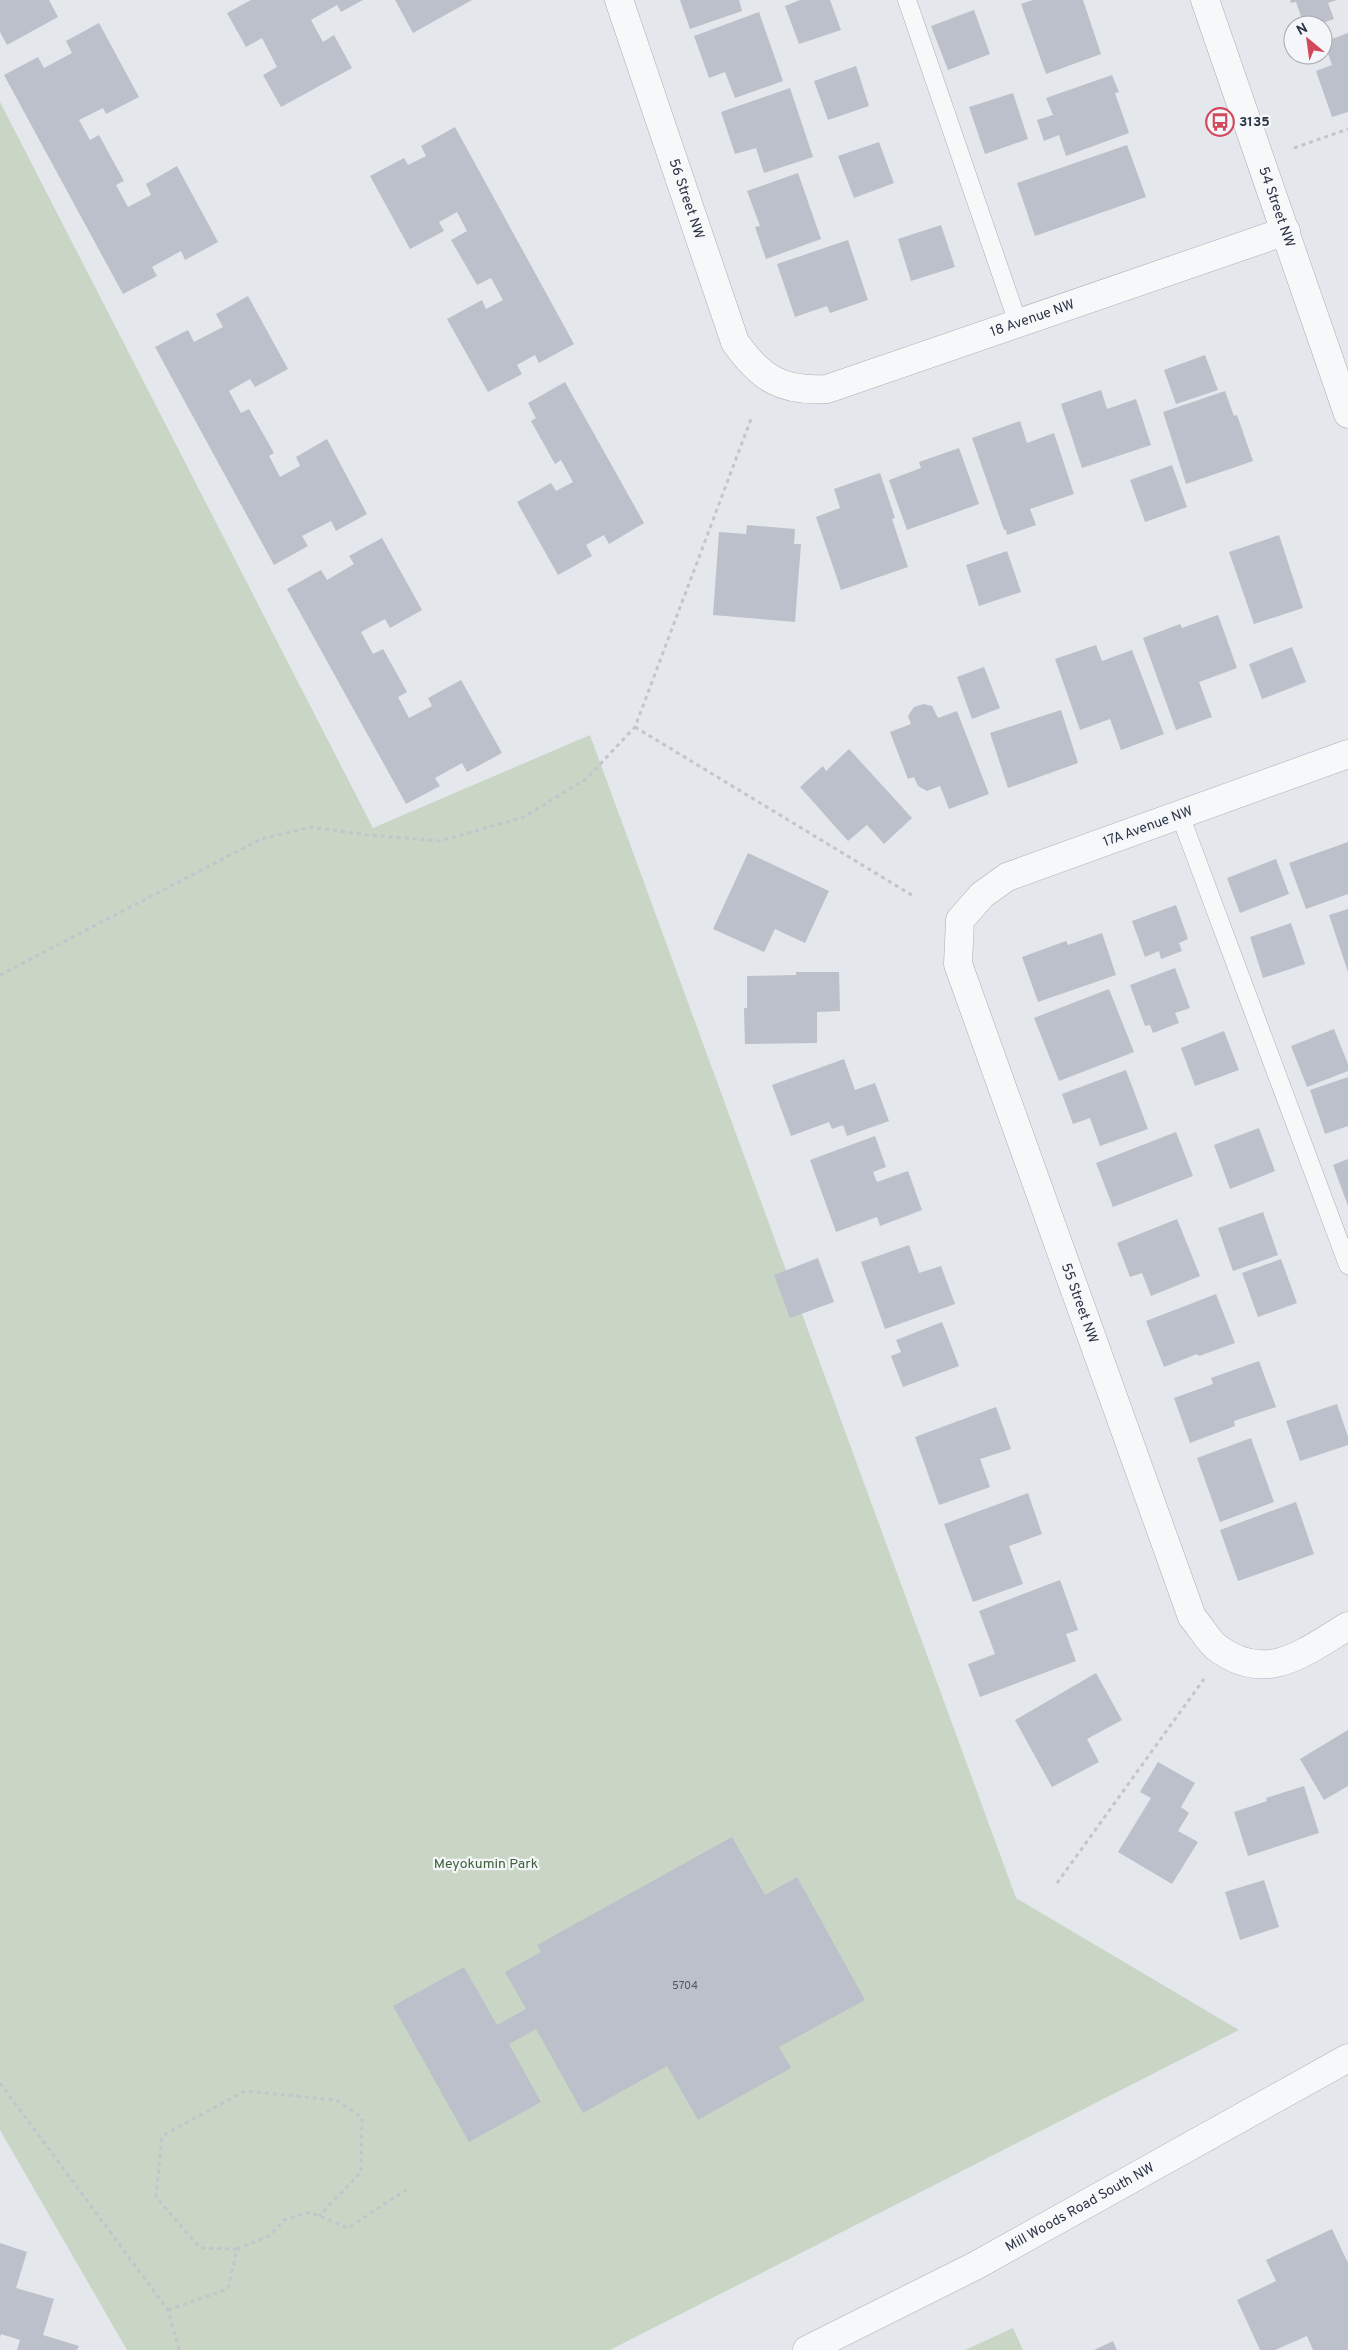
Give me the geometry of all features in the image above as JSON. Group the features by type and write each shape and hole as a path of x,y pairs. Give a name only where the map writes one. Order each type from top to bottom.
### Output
{"street":[{"name":"56 Street NW","path":"618,0 735,342 753,367 776,382"},
{"name":"54 Street NW","path":"1205,0 1348,414"},
{"name":"18 Avenue NW","path":"776,382 790,388 827,389 1286,231"},
{"name":"17A Avenue NW","path":"960,920 982,896 1007,877 1348,754"},
{"name":"55 Street NW","path":"960,920 958,964 1192,1617 1215,1646 1232,1657"},
{"path":"1232,1657 1269,1665 1296,1657 1348,1626"},
{"name":"Mill Woods Road South NW","path":"807,2350 975,2266 1348,2058"}],"lane":[{"path":"907,0 1018,323"},
{"path":"1180,815 1348,1265"}],"path":[{"path":"1294,148 1348,129"},
{"path":"0,975 260,839 311,827 367,835 440,841 524,817 586,778 635,728 752,420"},
{"path":"635,728 915,897"},
{"path":"1057,1883 1197,1692 1232,1657"},
{"path":"0,2083 168,2310 178,2350"},
{"path":"319,2216 361,2172 362,2117 336,2100 245,2091 162,2136 156,2196 200,2248 237,2249 269,2236 284,2220 310,2212 319,2216 348,2228 406,2190"},
{"path":"168,2310 228,2289 237,2249"}],"green space":[{"name":"Meyokumin Park","path":"0,102 373,828 590,735 1016,1898 1239,2030 610,2350 127,2350 0,2130"},
{"path":"1013,2328 1023,2350 965,2350"}],"building":[{"path":"0,0 49,0 58,17 7,45 0,32"},
{"path":"251,0 363,0 341,12 337,5 311,20 323,42 334,35 352,68 281,107 263,75 277,67 262,38 246,47 227,13"},
{"path":"395,0 472,0 413,33"},
{"path":"680,0 739,0 742,11 690,29"},
{"path":"800,0 830,0 841,30 799,44 785,6"},
{"path":"1033,0 1083,0 1101,54 1046,74 1021,4"},
{"path":"1290,0 1337,0 1328,3 1332,15 1301,15 1296,2 1291,3"},
{"path":"974,10 990,54 948,70 931,26"},
{"path":"759,12 783,81 735,98 725,72 709,78 694,36"},
{"path":"99,23 139,97 106,114 103,108 79,120 90,140 99,135 124,181 116,185 128,207 151,195 146,184 177,166 218,242 185,260 181,251 152,267 157,276 123,294 4,75 38,57 44,68 72,53 66,41"},
{"path":"1348,33 1348,112 1332,117 1316,71 1333,65 1333,39"},
{"path":"856,66 869,106 828,120 814,81"},
{"path":"1112,75 1119,92 1115,93 1129,133 1066,156 1059,135 1044,141 1037,120 1053,115 1046,98"},
{"path":"790,88 813,157 764,173 756,148 735,154 721,112"},
{"path":"1013,93 1028,139 985,154 969,107"},
{"path":"455,127 574,344 539,363 535,355 517,365 522,374 488,392 447,319 482,300 486,309 503,300 491,278 477,285 451,240 467,231 457,212 439,222 444,231 410,249 370,176 404,158 408,165 426,156 421,146"},
{"path":"879,142 894,183 854,198 838,156"},
{"path":"1127,145 1146,197 1035,236 1017,183"},
{"path":"798,173 821,239 766,259 755,227 760,226 747,191"},
{"path":"941,225 955,267 911,281 898,239"},
{"path":"848,240 868,300 830,313 827,306 795,317 777,264"},
{"path":"248,296 288,369 255,387 250,379 229,391 241,413 249,409 274,453 269,456 280,477 300,466 296,457 327,439 367,514 336,531 331,521 302,536 308,546 274,565 155,347 188,330 194,342 223,327 216,314"},
{"path":"1205,355 1218,390 1176,404 1164,370"},
{"path":"565,382 644,523 609,544 604,535 586,545 592,556 558,575 517,502 551,483 556,491 573,482 561,460 555,464 531,421 536,418 528,403"},
{"path":"1101,390 1107,409 1136,399 1151,445 1082,468 1061,404"},
{"path":"1225,391 1234,416 1237,415 1253,461 1186,484 1163,412"},
{"path":"1020,421 1027,443 1054,433 1074,494 1030,509 1036,525 1007,535 972,438"},
{"path":"959,448 979,504 907,530 889,480 921,468 919,462"},
{"path":"1172,465 1187,507 1145,522 1130,480"},
{"path":"880,473 895,518 892,519 908,567 841,590 816,517 840,508 834,489"},
{"path":"747,525 795,529 794,544 801,544 795,622 713,615 719,532 746,534"},
{"path":"1279,535 1303,608 1254,624 1229,552"},
{"path":"382,538 422,610 390,628 385,619 361,632 373,654 383,649 407,692 398,697 409,718 432,706 428,698 461,680 502,753 467,772 462,763 435,778 440,786 406,804 287,589 321,570 327,580 354,564 349,556"},
{"path":"1007,551 1021,592 979,606 966,565"},
{"path":"1218,615 1237,668 1199,682 1212,717 1176,730 1143,638 1180,624 1182,628"},
{"path":"1096,645 1102,661 1132,650 1164,734 1121,750 1110,719 1080,730 1055,659"},
{"path":"1292,647 1306,682 1262,699 1249,664"},
{"path":"984,667 1000,708 972,719 957,677"},
{"path":"924,704 932,706 938,718 957,711 989,794 949,809 940,786 927,791 918,786 914,777 908,779 890,732 911,724 908,716 914,707"},
{"path":"1061,710 1078,763 1008,788 990,733"},
{"path":"849,749 912,818 884,844 867,825 848,841 800,787 823,766 826,771"},
{"path":"1348,842 1348,894 1306,909 1289,863"},
{"path":"748,853 829,891 805,943 775,929 764,952 713,929"},
{"path":"1276,859 1289,894 1240,913 1227,878"},
{"path":"1176,905 1188,939 1179,943 1182,951 1161,959 1159,951 1145,957 1132,921"},
{"path":"1348,909 1348,972 1329,915"},
{"path":"1291,923 1305,964 1263,978 1250,937"},
{"path":"1102,933 1116,975 1038,1002 1022,957 1066,941 1068,945"},
{"path":"1175,968 1190,1008 1175,1013 1179,1023 1153,1033 1150,1025 1145,1026 1130,985"},
{"path":"796,972 839,972 840,1011 817,1012 817,1043 745,1044 744,1008 747,1008 747,976 796,975"},
{"path":"1109,989 1134,1052 1059,1081 1034,1018"},
{"path":"1334,1029 1348,1064 1348,1071 1307,1087 1291,1046"},
{"path":"1224,1031 1239,1070 1195,1086 1181,1048"},
{"path":"844,1059 855,1090 875,1083 889,1121 847,1136 843,1125 832,1129 829,1122 791,1136 772,1085"},
{"path":"1126,1070 1148,1129 1100,1146 1090,1118 1073,1124 1062,1094"},
{"path":"1348,1077 1348,1126 1325,1134 1310,1090"},
{"path":"1259,1128 1275,1171 1230,1189 1214,1145"},
{"path":"1176,1132 1193,1176 1113,1207 1096,1163"},
{"path":"875,1136 886,1167 873,1172 877,1182 908,1171 922,1210 880,1226 877,1217 836,1232 810,1160"},
{"path":"1348,1159 1348,1206 1333,1165"},
{"path":"1263,1212 1278,1255 1233,1271 1218,1228"},
{"path":"1177,1219 1200,1276 1151,1296 1142,1273 1130,1277 1117,1243"},
{"path":"909,1245 919,1273 941,1266 955,1304 885,1329 861,1262"},
{"path":"818,1258 834,1302 790,1318 774,1275"},
{"path":"1281,1259 1297,1303 1258,1317 1242,1273"},
{"path":"1216,1294 1235,1343 1199,1356 1197,1354 1164,1367 1146,1321"},
{"path":"942,1322 959,1366 903,1387 891,1356 901,1352 896,1340"},
{"path":"1259,1361 1276,1407 1234,1421 1235,1426 1190,1443 1174,1398 1213,1384 1211,1378"},
{"path":"1337,1404 1348,1437 1348,1445 1300,1461 1286,1421"},
{"path":"996,1407 1011,1449 980,1459 990,1487 939,1505 915,1437"},
{"path":"1251,1438 1274,1502 1220,1522 1197,1458"},
{"path":"1028,1493 1042,1534 1009,1546 1023,1584 973,1602 944,1524"},
{"path":"1296,1502 1314,1554 1238,1581 1220,1530"},
{"path":"1060,1580 1078,1630 1066,1634 1076,1661 980,1697 968,1664 995,1654 979,1611"},
{"path":"1096,1673 1122,1720 1087,1739 1099,1762 1052,1787 1015,1720"},
{"path":"1348,1730 1348,1786 1324,1800 1300,1759"},
{"path":"1158,1762 1195,1783 1181,1807 1189,1813 1178,1831 1198,1842 1172,1884 1118,1852 1151,1798 1140,1792"},
{"path":"1304,1786 1319,1833 1248,1856 1234,1812 1267,1801 1266,1798"},
{"path":"732,1837 765,1895 797,1877 865,2000 779,2047 791,2068 698,2120 667,2066 583,2113 536,2029 509,2044 541,2102 469,2142 393,2006 464,1967 497,2025 526,2009 505,1972 541,1952 537,1945"},
{"path":"1264,1880 1279,1927 1240,1940 1225,1892"},
{"path":"1332,2229 1348,2263 1348,2350 1313,2350 1307,2336 1275,2350 1260,2350 1237,2300 1276,2281 1266,2260"},
{"path":"0,2243 27,2252 16,2288 54,2299 43,2335 79,2346 77,2350 17,2350 20,2340 1,2334 0,2338"},
{"path":"1113,2341 1117,2350 1094,2350"}],"place":[{"name":"3135","path":"1220,122"}]}
